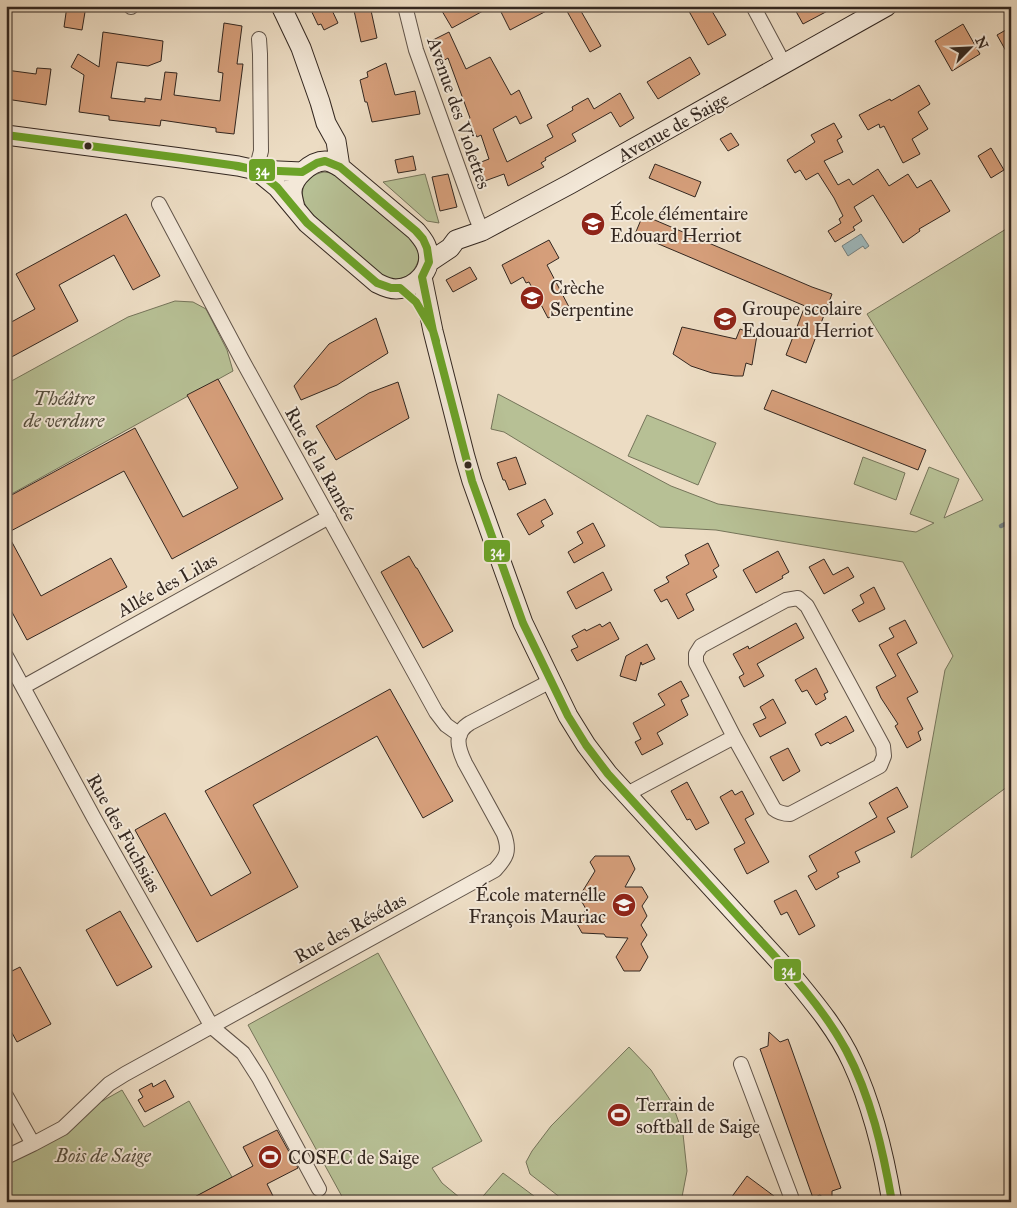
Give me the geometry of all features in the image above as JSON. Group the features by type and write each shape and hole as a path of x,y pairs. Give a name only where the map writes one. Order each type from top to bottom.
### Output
{"main road":[{"path":"281,6 301,48 326,123 336,141 333,164"},
{"name":"Avenue de Saige","path":"400,288 413,285 426,269 450,248 456,240 482,231 570,184 887,6"},
{"path":"6,135 200,160 256,170 302,172"},
{"path":"295,208 292,191 296,179 302,172 318,163 333,164 416,231 423,239 428,248 426,269 433,331 470,473 523,623 527,643 546,683 556,717 580,748 627,794 789,972 828,1022 852,1062 869,1103 878,1132 892,1202"},
{"path":"256,170 278,188 307,223 377,283 386,288 400,288 416,302 433,331"},
{"name":"Avenue de Saige","path":"423,239 446,237 456,240"}],"street":[{"name":"Avenue des Violettes","path":"405,6 416,50 482,231"},
{"path":"753,6 784,64"},
{"path":"256,170 261,150 259,39"},
{"name":"Rue de la Ramée","path":"159,204 241,358 436,712 446,725 460,735"},
{"name":"Allée des Lilas","path":"23,687 329,517"},
{"path":"798,598 808,606 883,746 884,756 880,766 790,814 780,814 774,809 734,737 696,663 696,654 702,646 718,637 786,600 798,598"},
{"name":"Rue des Fuchsias","path":"6,656 115,857 212,1027"},
{"path":"460,735 467,725 546,683"},
{"name":"Rue des Résédas","path":"6,1157 63,1128 109,1084 125,1074 495,870 504,860 508,844 459,750 460,735"},
{"path":"627,794 734,737"},
{"path":"212,1027 243,1053 259,1078 319,1189"},
{"path":"742,1064 793,1202"},
{"path":"6,1096 33,1144"}],"green space":[{"path":"324,172 337,176 409,236 419,252 417,263 411,273 401,278 384,277 310,212 303,199 304,187 311,178"},
{"path":"425,174 439,223 427,221 383,182"},
{"path":"1011,226 1011,784 911,858 945,670 953,656 903,562 716,530 660,527 504,432 491,429 498,394 671,486 718,504 916,532 934,523 910,514 929,467 959,479 944,518 983,500 867,314"},
{"name":"Théâtre de verdure","path":"175,301 193,302 206,309 227,350 233,371 6,497 6,384 128,317"},
{"path":"647,415 716,443 698,485 628,456"},
{"path":"863,457 905,473 896,500 854,484"},
{"path":"378,953 482,1141 432,1168 442,1183 465,1202 345,1202 248,1025"},
{"name":"Terrain de softball de Saige","path":"629,1047 651,1070 672,1103 683,1134 687,1171 681,1202 566,1202 530,1174 526,1162 551,1126"},
{"name":"Bois de Saige","path":"122,1090 144,1127 189,1101 232,1177 186,1202 6,1202 6,1155"},
{"path":"503,1173 542,1202 478,1202"}],"water":[{"path":"861,234 869,246 865,249 863,246 848,256 842,246"}],"building":[{"path":"67,6 86,6 82,30 64,27"},
{"path":"309,6 330,6 338,23 324,30 321,24 318,25"},
{"path":"353,6 370,6 377,38 361,42"},
{"path":"439,6 492,6 452,28"},
{"path":"498,6 556,6 510,30"},
{"path":"564,6 578,6 601,46 590,52"},
{"path":"686,6 709,6 726,35 708,45"},
{"path":"793,6 837,6 803,24"},
{"path":"224,23 242,26 237,64 243,64 234,134 216,132 216,128 161,120 160,126 109,120 109,116 79,112 84,75 71,67 78,54 99,67 103,32 163,41 161,61 148,66 117,62 111,98 145,102 145,98 161,100 165,72 177,73 174,95 220,101 223,73 218,72"},
{"path":"963,24 980,54 952,71 935,41"},
{"path":"1011,27 1011,60 997,35"},
{"path":"449,32 466,69 490,57 511,95 519,90 532,118 520,124 516,116 493,129 507,162 553,137 547,125 573,110 572,107 588,98 594,109 620,93 634,118 620,127 611,112 572,134 576,141 545,158 546,160 541,163 544,167 508,186 504,174 482,182 476,164 489,159 481,135 477,137 468,120 470,118 448,58 443,61 433,40"},
{"path":"690,57 700,74 658,99 647,82"},
{"path":"386,63 395,95 415,91 420,114 372,122 360,80 368,77 367,72"},
{"path":"37,68 51,69 46,105 6,99 6,70 36,74"},
{"path":"919,85 930,104 918,112 928,129 912,139 920,154 903,163 884,126 880,128 879,124 868,130 859,115 890,99 891,101"},
{"path":"834,123 842,137 837,140 843,152 824,161 838,185 849,179 853,185 878,169 889,186 908,174 917,188 931,180 950,211 919,229 920,231 903,243 873,195 854,207 862,221 853,227 855,230 835,242 828,231 841,223 839,219 843,216 834,198 818,173 806,180 800,170 795,173 787,160 815,142 811,135"},
{"path":"731,133 739,145 728,151 720,139"},
{"path":"991,148 1004,170 991,178 978,156"},
{"path":"413,156 416,170 398,173 395,160"},
{"path":"655,164 701,182 695,197 649,178"},
{"path":"448,174 457,207 440,211 432,177"},
{"path":"126,214 160,276 133,290 114,255 59,285 78,321 6,360 6,325 35,309 16,274"},
{"path":"643,215 832,294 806,363 786,355 805,306 635,234"},
{"path":"549,240 559,258 547,265 569,307 548,318 529,282 526,283 523,277 511,284 502,265"},
{"path":"470,267 477,279 453,292 446,280"},
{"path":"376,318 388,353 337,385 301,400 294,386 329,344"},
{"path":"682,327 736,339 740,329 757,335 752,365 746,363 743,376 712,373 691,366 673,354"},
{"path":"218,379 283,499 172,559 124,471 7,533 41,596 111,558 127,587 27,640 6,601 6,498 135,428 183,517 238,488 187,395"},
{"path":"398,382 409,418 336,460 316,426 369,393"},
{"path":"772,390 926,450 918,470 764,409"},
{"path":"516,457 526,484 509,490 497,463"},
{"path":"545,499 553,514 541,521 544,526 529,535 517,514"},
{"path":"593,523 605,546 574,563 568,552 583,543 577,532"},
{"path":"708,543 719,566 713,570 717,577 686,594 694,610 678,619 667,599 661,602 654,590 669,582 666,577 689,564 685,555"},
{"path":"778,551 789,572 782,576 783,578 756,593 743,570"},
{"path":"409,556 453,631 423,648 381,572"},
{"path":"824,559 833,575 848,567 854,577 824,594 809,567"},
{"path":"603,572 612,590 576,609 567,592"},
{"path":"874,587 885,609 859,622 852,610 864,603 860,595"},
{"path":"905,620 917,643 897,654 918,692 907,698 923,729 918,732 921,740 907,748 895,726 898,724 876,687 896,676 879,645 894,637 889,628"},
{"path":"610,622 619,639 577,661 571,650 578,647 572,636 585,629 586,631 600,624 602,627"},
{"path":"796,623 804,638 757,664 764,676 744,687 739,677 744,674 733,654 748,646 749,649"},
{"path":"647,644 655,659 642,665 641,662 636,681 620,676 626,656"},
{"path":"816,668 828,692 824,694 826,699 816,705 807,690 802,692 795,680"},
{"path":"681,681 689,696 681,700 688,715 657,733 663,744 642,755 635,742 641,739 633,723 665,705 658,694"},
{"path":"390,689 453,801 423,818 377,736 253,805 298,887 197,942 135,830 165,813 211,896 251,873 205,791"},
{"path":"773,699 786,723 760,737 753,724 766,718 760,707"},
{"path":"846,716 854,731 830,744 828,742 821,746 815,734"},
{"path":"788,748 800,771 783,781 770,757"},
{"path":"687,782 709,823 696,830 690,819 687,820 671,791"},
{"path":"897,787 908,807 887,818 895,832 855,852 860,862 837,873 839,877 816,890 808,876 817,871 809,856 877,817 869,803"},
{"path":"732,790 735,795 742,791 754,814 745,819 769,862 747,874 734,849 745,843 720,797"},
{"path":"595,856 629,856 635,869 625,887 642,887 648,897 642,906 647,916 641,925 647,935 641,944 648,957 640,971 624,971 616,957 628,938 582,933 577,924 586,909 579,897 595,871 590,862"},
{"path":"796,890 815,926 799,935 787,912 781,915 774,901"},
{"path":"120,911 152,967 117,986 86,930"},
{"path":"20,967 51,1024 17,1042 6,1022 6,974"},
{"path":"769,1032 780,1042 788,1039 841,1188 832,1191 832,1202 829,1202 820,1195 813,1198 760,1049 768,1046"},
{"path":"165,1080 174,1097 145,1112 138,1100 143,1097 139,1090 152,1083 153,1087"},
{"name":"COSEC de Saige","path":"277,1130 298,1168 267,1184 276,1202 185,1202 253,1166 243,1147"},
{"path":"747,1176 782,1202 728,1202"}],"waterway":[{"path":"1001,526 1011,521"}],"transit line":[{"name":"34","path":"6,135 256,170 302,172 317,163 325,161 340,167 423,239 427,248 429,262 422,277 433,331 472,481 523,623 568,716 586,745 608,774 785,968 812,999 836,1032 855,1068 869,1105 885,1163 892,1202"},
{"name":"34","path":"236,166 256,170 277,187 307,223 377,283 391,288 400,288 416,302 433,331 436,341"}],"place":[{"name":"École élémentaire Edouard Herriot","path":"593,224"},
{"name":"Crèche Serpentine","path":"532,298"},
{"name":"Groupe scolaire Edouard Herriot","path":"725,319"},
{"name":"École maternelle François Mauriac","path":"624,905"},
{"name":"Terrain de softball de Saige","path":"619,1115"},
{"name":"COSEC de Saige","path":"270,1157"}]}
